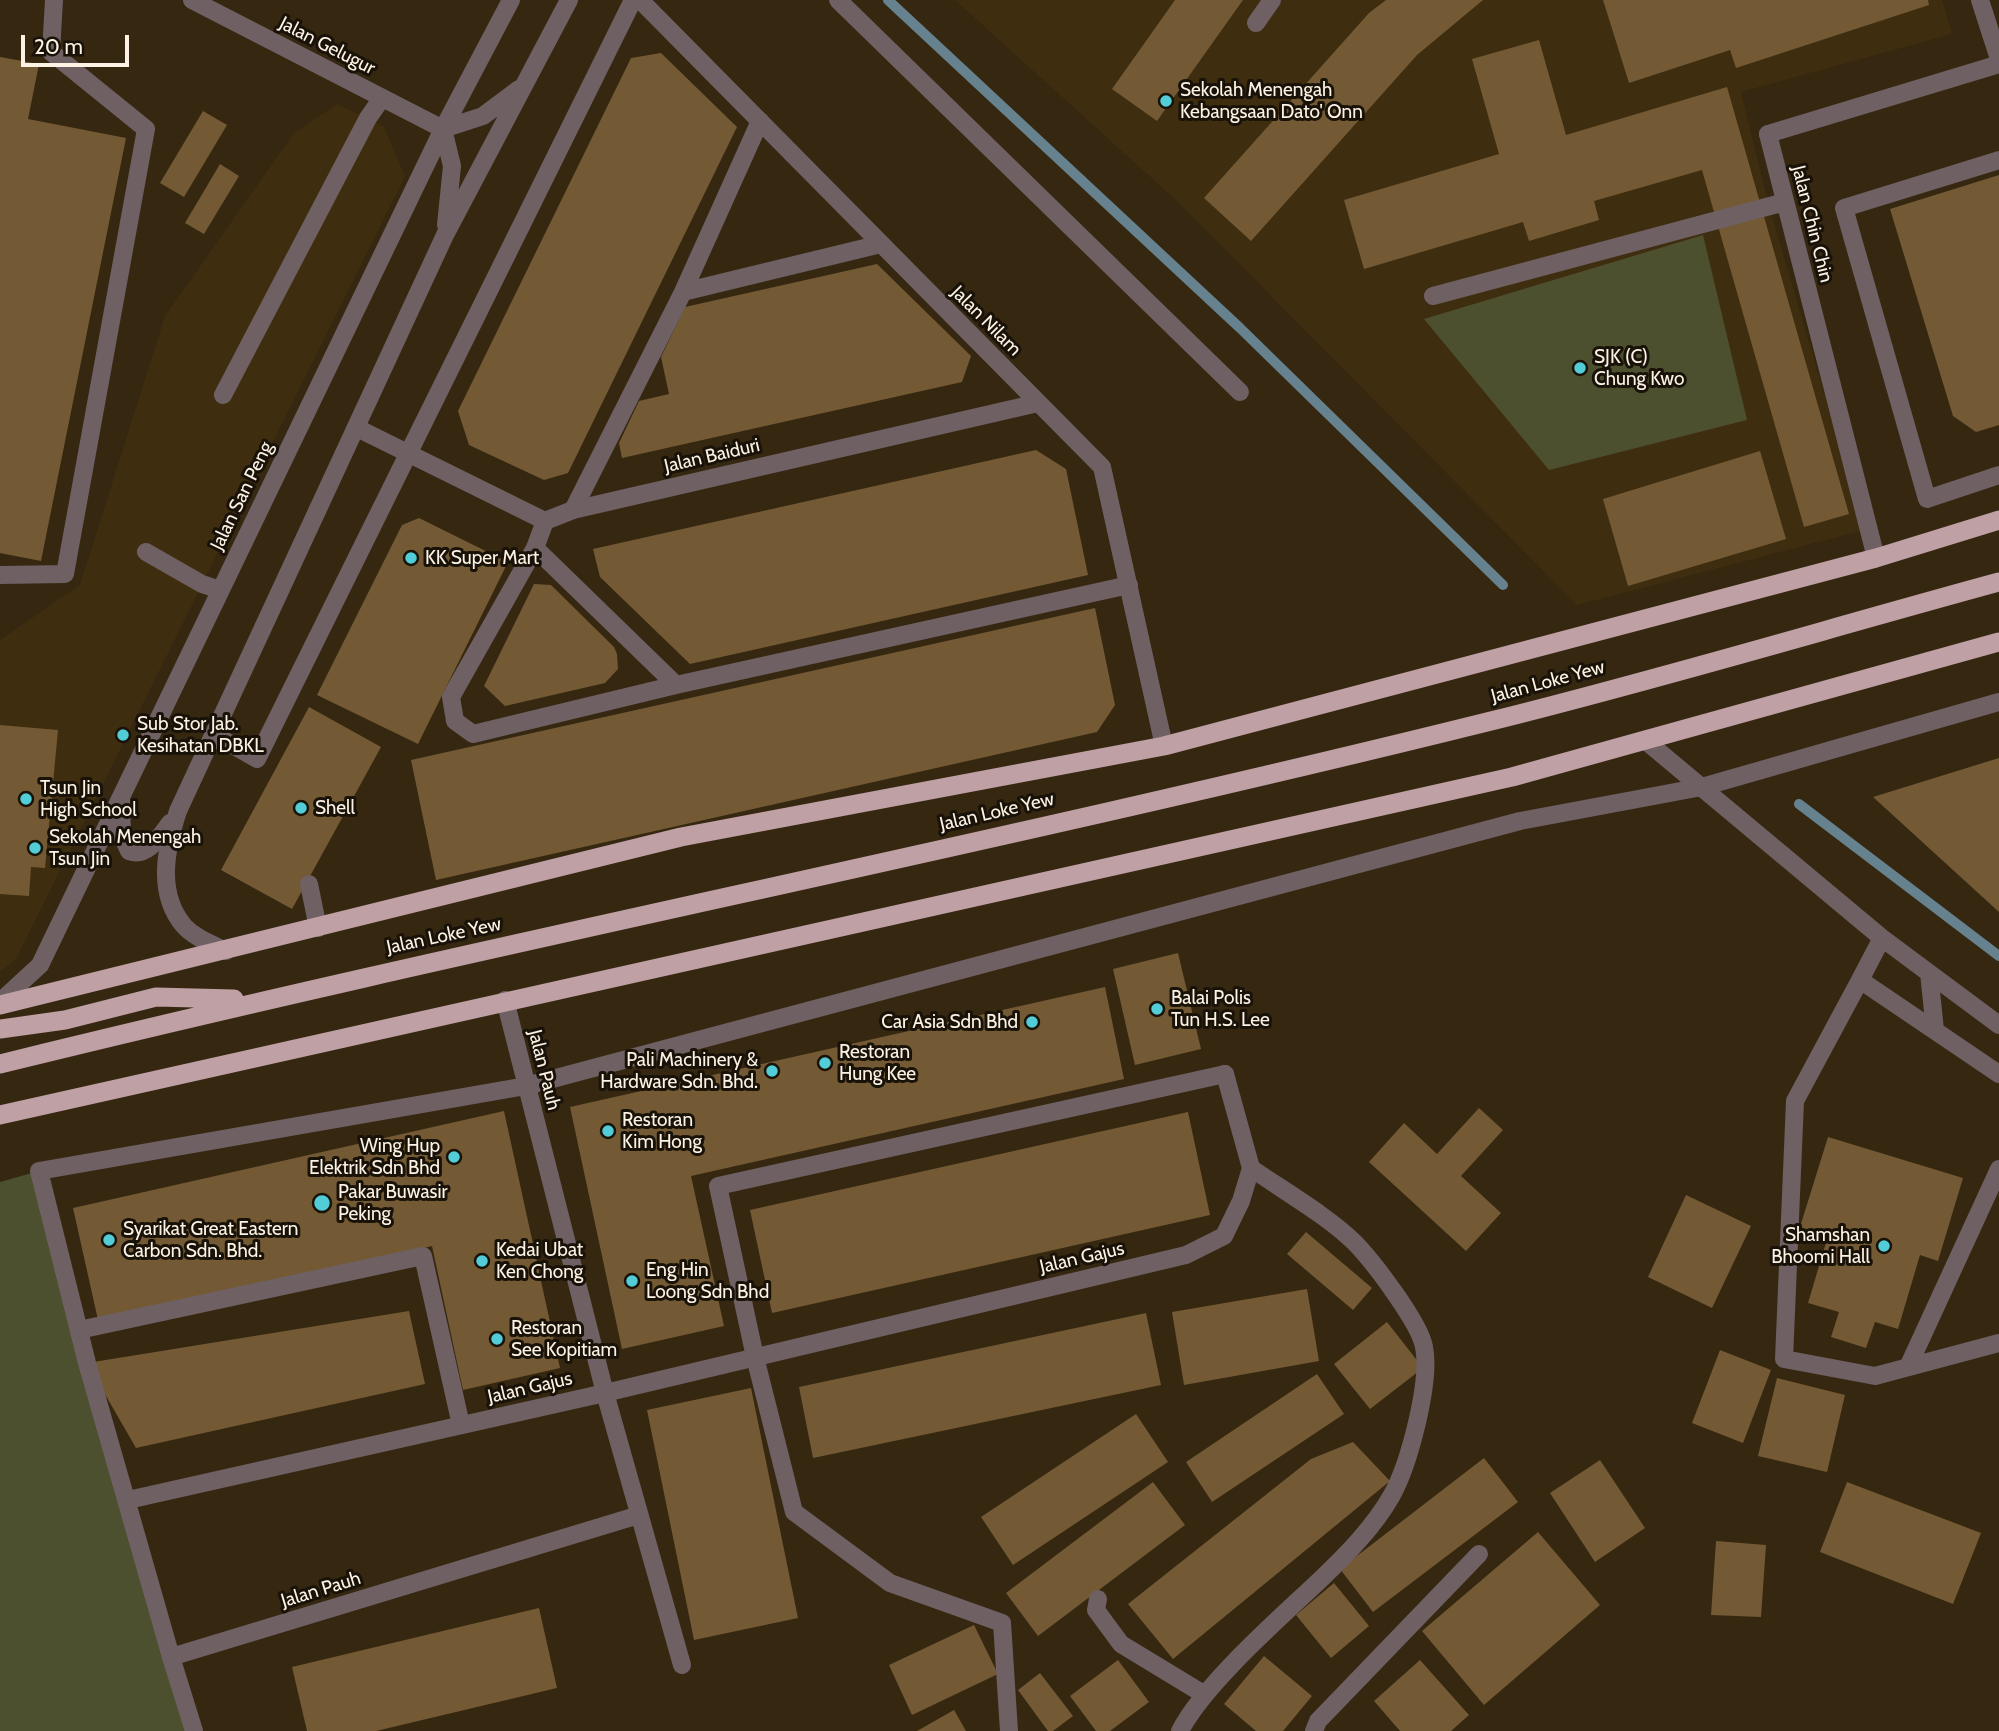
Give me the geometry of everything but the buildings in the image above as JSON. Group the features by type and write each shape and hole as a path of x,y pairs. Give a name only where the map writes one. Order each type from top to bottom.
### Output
{"highway":[{"path":"0,1003 226,951 681,837 1164,746 1876,558 1999,520"},
{"name":"Jalan Loke Yew","path":"0,1063 263,999 1006,834 1493,720 1999,582"},
{"path":"0,1115 1498,780 1999,642"},
{"path":"0,1029 65,1020 156,997 263,999"}],"street":[{"path":"0,575 65,574 146,128 51,52 54,0"},
{"name":"Jalan Gelugur","path":"192,0 443,129"},
{"name":"Jalan San Peng","path":"0,1003 40,965 443,129 511,0"},
{"path":"226,951 198,937 184,925 173,905 166,877 166,847 178,811 445,236 569,0"},
{"path":"215,735 257,759 633,0"},
{"name":"Jalan Nilam","path":"640,0 1102,467 1164,746"},
{"path":"838,0 1240,392"},
{"path":"1256,23 1272,0"},
{"path":"1980,0 1999,62"},
{"name":"Jalan Chin Chin","path":"1876,558 1768,134 1999,62"},
{"path":"445,236 452,166 443,129 483,116 523,87"},
{"path":"223,395 368,118 382,98"},
{"path":"573,510 683,292 760,121"},
{"path":"1999,160 1844,208 1927,499 1999,475"},
{"path":"1433,296 1785,202"},
{"path":"683,292 881,244"},
{"name":"Jalan Baiduri","path":"545,521 573,510 1038,403"},
{"path":"357,428 545,521 535,548 451,697 455,721 473,734 676,685 1129,585"},
{"path":"535,548 676,685"},
{"path":"146,552 220,590"},
{"path":"194,1731 79,1330 39,1171 526,1086 1520,821 1702,787 1999,702"},
{"path":"1646,741 1881,938 1999,1025"},
{"path":"121,793 124,844 136,853 148,849 178,811"},
{"path":"309,884 317,928"},
{"path":"1881,938 1795,1101 1784,1359 1875,1376 1999,1343"},
{"path":"1929,973 1935,1030"},
{"path":"1860,980 1999,1074"},
{"name":"Jalan Pauh","path":"505,1000 605,1393 682,1665"},
{"path":"1009,1731 1002,1623 890,1583 794,1512 755,1357 718,1186 1225,1073 1251,1168 1354,1241 1404,1306 1424,1344 1426,1366 1416,1423 1393,1494 1344,1557 1205,1695 1180,1731"},
{"name":"Jalan Gajus","path":"128,1500 605,1393 1186,1255 1224,1236 1241,1201 1251,1168"},
{"path":"1908,1367 1999,1169"},
{"path":"79,1330 424,1256 461,1425"},
{"name":"Jalan Pauh","path":"171,1657 639,1515"},
{"path":"1314,1731 1318,1721 1479,1554"},
{"path":"1098,1599 1096,1610 1121,1644 1205,1695"}],"shaded area":[{"name":"SJK (C) Chung Kwo","path":"955,0 1942,0 1952,34 1741,92 1769,206 1864,530 1577,605 1178,202"},
{"path":"337,104 384,127 405,176 16,959 0,972 0,640 80,585 165,316 294,133"}],"green space":[{"path":"1703,235 1747,420 1549,470 1424,319"},
{"path":"39,1171 188,1731 0,1731 0,1182"}],"waterway":[{"path":"888,0 1240,328 1503,585"},
{"path":"1799,804 1999,956"}],"place":[{"name":"Sekolah Menengah Kebangsaan Dato' Onn","path":"1166,101"},
{"name":"SJK (C) Chung Kwo","path":"1580,368"},
{"name":"KK Super Mart","path":"411,558"},
{"name":"Sub Stor Jab. Kesihatan DBKL","path":"123,735"},
{"name":"Tsun Jin High School","path":"26,799"},
{"name":"Shell","path":"301,808"},
{"name":"Sekolah Menengah Tsun Jin","path":"35,848"},
{"name":"Balai Polis Tun H.S. Lee","path":"1157,1009"},
{"name":"Car Asia Sdn Bhd","path":"1032,1022"},
{"name":"Restoran Hung Kee","path":"825,1063"},
{"name":"Pali Machinery & Hardware Sdn. Bhd.","path":"772,1071"},
{"name":"Restoran Kim Hong","path":"608,1131"},
{"name":"Wing Hup Elektrik Sdn Bhd","path":"454,1157"},
{"name":"Pakar Buwasir Peking","path":"322,1203"},
{"name":"Syarikat Great Eastern Carbon Sdn. Bhd.","path":"109,1240"},
{"name":"Shamshan Bhoomi Hall","path":"1884,1246"},
{"name":"Kedai Ubat Ken Chong","path":"482,1261"},
{"name":"Eng Hin Loong Sdn Bhd","path":"632,1281"},
{"name":"Restoran See Kopitiam","path":"497,1339"}]}
